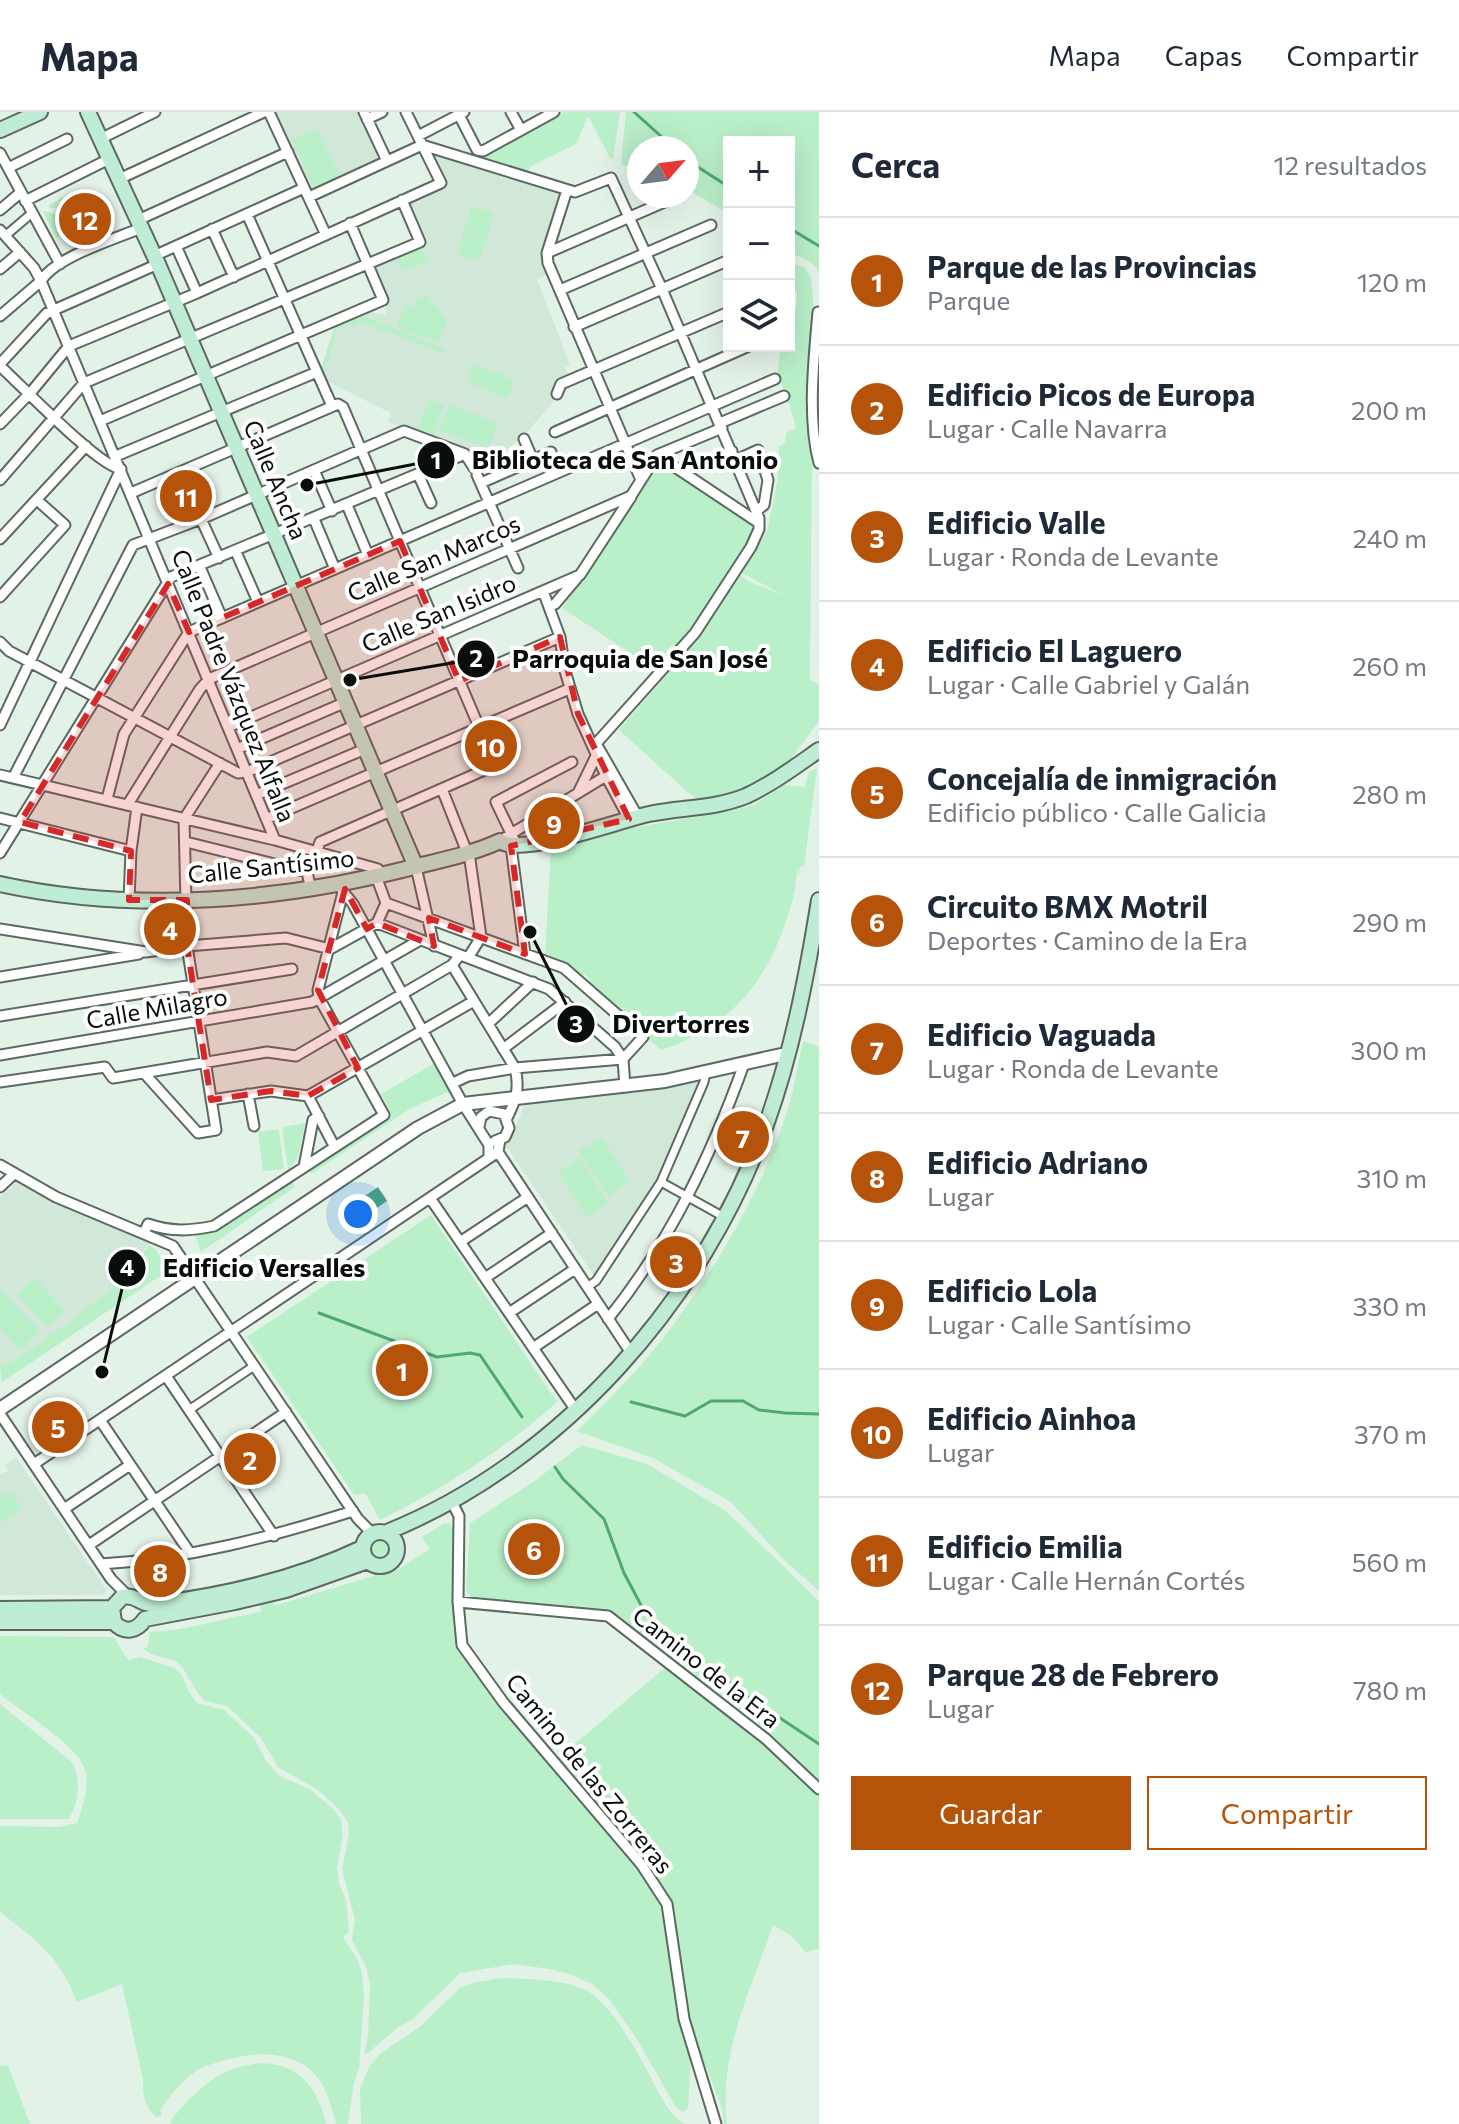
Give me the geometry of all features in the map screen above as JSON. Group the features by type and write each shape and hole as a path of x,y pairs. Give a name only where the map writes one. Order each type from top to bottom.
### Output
{"main road":[{"name":"Calle Ancha","path":"88,112 190,338 416,867"},
{"path":"0,130 34,113"},
{"path":"510,842 536,844 634,818 701,809 747,795 819,750"},
{"name":"Calle Santísimo","path":"0,884 42,893 129,900 187,900 342,888 510,842"},
{"path":"144,1612 282,1578 413,1522 531,1448 631,1353 686,1281 748,1171 767,1123 786,1056 819,900"},
{"path":"369,1540 379,1566 390,1563 413,1522"},
{"path":"369,1540 394,1538 397,1547"},
{"path":"0,1622 118,1606 136,1598 144,1612 139,1626 128,1630 118,1606"},
{"path":"0,1609 118,1606"}],"street":[{"path":"100,139 155,112"},
{"path":"119,179 267,112 326,235"},
{"path":"382,112 365,116 387,161"},
{"path":"0,424 69,346 234,277 441,183 406,112"},
{"path":"511,112 521,130"},
{"path":"0,725 121,469 113,468 86,446 0,365 54,309 212,229 387,161 461,113 477,150 483,151 554,112"},
{"path":"8,168 67,139"},
{"path":"420,141 575,192 611,178 734,456 759,523 751,547 703,621 599,739 578,793"},
{"path":"0,316 60,264 288,152"},
{"path":"0,153 60,264"},
{"path":"0,196 3,208 109,159"},
{"path":"567,190 547,253 548,263 641,480"},
{"path":"0,480 84,383 420,242 402,200"},
{"path":"547,253 651,208"},
{"path":"3,233 32,213"},
{"path":"247,214 332,406"},
{"path":"100,421 383,300 350,223"},
{"path":"560,290 711,225"},
{"path":"212,229 234,277"},
{"name":"Calle Padre Vázquez Alfalla","path":"3,233 41,281 54,309 275,840"},
{"path":"176,246 197,293"},
{"path":"0,269 20,252"},
{"path":"574,327 723,263"},
{"path":"818,312 813,383 815,450 819,463"},
{"path":"557,394 561,384 723,315"},
{"path":"555,432 735,352"},
{"path":"116,456 317,372"},
{"path":"107,799 124,734 189,632 775,379"},
{"path":"549,606 555,604 580,575 657,455 784,396"},
{"path":"131,493 332,406 338,404 343,407 479,727"},
{"path":"13,778 133,545 201,519 404,431 465,454 518,568"},
{"path":"524,439 533,460"},
{"path":"0,539 86,446"},
{"path":"683,472 758,450 768,480 764,505 756,511"},
{"path":"477,475 551,452"},
{"path":"0,853 171,577 465,454"},
{"path":"657,455 759,523"},
{"path":"314,470 332,511"},
{"path":"418,474 431,503"},
{"name":"Calle San Marcos","path":"209,679 631,496"},
{"path":"0,597 65,525 37,500"},
{"path":"347,505 368,555"},
{"path":"201,519 219,558"},
{"path":"314,519 335,569"},
{"path":"236,552 258,602"},
{"path":"200,567 222,618"},
{"name":"Calle San Isidro","path":"228,727 580,575"},
{"path":"543,591 560,637 569,689 606,776 634,818"},
{"path":"2,649 99,697 238,773 247,772 560,637"},
{"path":"129,900 133,805 170,736 209,679"},
{"path":"266,819 569,689"},
{"path":"237,749 346,702"},
{"path":"256,795 365,749"},
{"path":"595,749 634,818"},
{"path":"525,954 510,842 496,802 572,762"},
{"path":"144,1073 198,1133 216,1130 187,946 184,819 220,763"},
{"path":"317,851 320,842 496,765"},
{"path":"0,775 275,840 378,869 386,903 377,923 330,949 286,938 187,946 0,977"},
{"name":"Calle Santísimo","path":"510,842 606,776"},
{"path":"0,1082 105,1067 113,1078 267,1052 296,1056 452,965 464,957 481,937 468,854 442,789"},
{"path":"0,818 131,851"},
{"path":"186,842 307,872 311,890"},
{"path":"416,867 434,946"},
{"path":"342,888 493,1155 528,1197 631,1353"},
{"path":"144,1233 148,1224 162,1229 189,1231 214,1226 384,1115 319,998 318,990 342,888"},
{"path":"386,903 564,968 643,1037 623,1059 515,1068 468,1076 453,1083"},
{"path":"377,923 549,989 615,1047 623,1059 625,1087"},
{"path":"0,929 146,952"},
{"name":"Calle Milagro","path":"0,1055 305,1003 420,940"},
{"path":"34,1464 493,1155 500,1139 508,1133 507,1118 517,1097 515,1068 452,965"},
{"path":"0,1016 292,969"},
{"path":"488,1024 533,982"},
{"path":"211,1100 271,1091 308,1096 474,1001"},
{"path":"503,1049 565,1002"},
{"path":"118,1606 111,1579 0,1412 418,1128 463,1104 625,1087 786,1056"},
{"path":"608,1319 651,1260 689,1198 720,1130 744,1064"},
{"path":"587,1287 596,1281 661,1182 706,1072"},
{"path":"248,1094 254,1126"},
{"path":"308,1096 332,1142"},
{"path":"479,1127 481,1117 489,1111 499,1111 507,1118"},
{"path":"304,1167 313,1120 319,1116"},
{"path":"486,1139 500,1139"},
{"path":"0,1165 56,1197 173,1246 353,1511 369,1540"},
{"path":"0,1187 14,1174"},
{"path":"661,1182 724,1217"},
{"path":"460,1242 528,1197"},
{"path":"430,1198 575,1409"},
{"path":"485,1278 552,1233"},
{"path":"509,1313 575,1269"},
{"path":"533,1348 598,1304"},
{"path":"189,1410 254,1366"},
{"path":"166,1376 274,1536"},
{"path":"89,1545 286,1412"},
{"path":"100,1420 190,1553"},
{"path":"64,1509 130,1465"},
{"name":"Camino de las Zorreras","path":"451,1500 459,1516 458,1602 462,1645 503,1702 641,1864 667,1904 684,2019 716,2124"},
{"path":"101,1564 190,1553 274,1536 353,1511"},
{"name":"Camino de la Era","path":"458,1602 608,1616 766,1739 819,1789"}],"highlighted area":[{"path":"400,541 459,681 560,637 578,714 629,819 511,846 525,954 429,918 434,946 377,923 367,929 345,889 318,990 358,1068 308,1096 271,1091 211,1100 187,946 187,900 129,900 131,851 20,822 168,584 189,632"}],"shaded area":[{"path":"275,112 359,112 382,159 312,192"},
{"path":"564,112 620,112 613,159 588,116 576,144 527,171 481,156"},
{"path":"626,112 819,112 819,276 812,263 795,255 795,136 723,136 723,210 699,196 699,136 627,136 627,166 621,164"},
{"path":"317,128 340,176 314,188 292,140"},
{"path":"436,153 557,191 560,196 543,255 548,274 537,279 570,365 565,367 569,377 560,381 554,390 555,400 527,432 494,461 388,422 391,413 323,379 320,373 335,325 369,312 385,315 387,298 373,266 425,243 409,203 448,184 434,156"},
{"path":"80,188 85,201 80,202 82,211 77,213 73,206 50,208 49,205"},
{"path":"472,206 494,213 479,261 457,254"},
{"path":"45,211 57,215 70,212 74,220 66,233 57,238"},
{"path":"84,216 100,232 69,245 79,219"},
{"path":"421,245 428,261 403,272 396,256"},
{"path":"795,265 804,267 811,278 814,312 810,380 810,680 819,684 819,721 789,761 762,781 740,792 700,803 619,730 701,635 739,575 783,595 742,573 767,531 777,483 779,446 785,443 786,433 796,428 787,395 777,376 780,352 795,352"},
{"path":"427,295 447,320 439,342 397,327 405,304 420,310 414,301"},
{"path":"359,315 445,348 443,353 359,321 356,327 349,324 337,329 323,379 320,373 335,325"},
{"path":"474,364 514,380 507,398 467,382"},
{"path":"430,399 444,405 433,435 418,429"},
{"path":"449,405 498,423 489,448 439,430"},
{"path":"661,460 757,525 712,601 657,671 562,608"},
{"path":"817,769 804,867 800,866 799,875 797,867 795,890 784,927 765,969 752,988 722,1019 683,1042 661,1050 586,985 590,980 585,974 579,979 545,958 551,847 619,830 753,805 785,785 805,787 809,771"},
{"path":"803,1041 819,1047 819,1591 784,1560 731,1502 653,1458 577,1431 633,1374 663,1338 724,1248 773,1151 791,1099"},
{"path":"435,1063 450,1091 411,1108 311,1174 308,1169 391,1113 381,1094"},
{"path":"702,1082 652,1194 595,1277 504,1143 512,1135 525,1104"},
{"path":"305,1123 298,1158 288,1170 282,1127"},
{"path":"279,1129 284,1169 263,1171 258,1132"},
{"path":"602,1138 630,1182 608,1197 579,1151"},
{"path":"580,1158 608,1203 587,1217 558,1172"},
{"path":"291,1180 295,1187 201,1252 195,1235 215,1228"},
{"path":"18,1181 54,1200 152,1240 118,1281 82,1316 0,1369 0,1197"},
{"path":"378,1187 387,1201 365,1216 356,1202"},
{"path":"431,1215 557,1402 473,1467 380,1520 366,1494 354,1495 247,1337"},
{"path":"149,1245 169,1270 2,1382 0,1369 99,1299"},
{"path":"35,1278 65,1311 47,1327 17,1294"},
{"path":"0,1289 40,1332 19,1350 0,1329"},
{"path":"582,1445 647,1464 727,1512 819,1601 819,1785 772,1738 611,1613 474,1600 466,1591 470,1523"},
{"path":"16,1457 107,1591 102,1595 0,1595 0,1474 8,1471 5,1465"},
{"path":"12,1491 22,1511 0,1523 0,1497"},
{"path":"449,1523 454,1530 462,1651 470,1667 648,1880 663,1911 679,2017 691,2056 688,2108 683,2112 676,2107 635,2036 609,1999 592,1984 549,1969 514,1964 460,1973 413,2019 364,2053 368,2037 370,1986 367,1969 352,1940 355,1920 342,1869 349,1834 348,1822 318,1790 278,1767 261,1738 227,1706 205,1701 176,1661 143,1649 148,1646 150,1632 192,1627 261,1612 260,1605 272,1602 274,1606 394,1572 430,1549 422,1537"},
{"path":"380,1537 389,1540 392,1549 389,1558 380,1561 371,1558 368,1549 371,1540"},
{"path":"0,1636 114,1637 128,1660 141,1657 174,1668 182,1675 197,1703 224,1710 254,1738 278,1775 311,1790 334,1810 341,1820 343,1835 337,1867 339,1884 346,1900 349,1932 343,1937 362,1973 364,1996 359,2069 348,2124 336,2124 324,2089 307,2067 295,2060 266,2055 237,2057 201,2068 181,2084 160,2110 162,2116 156,2117 145,2100 122,1984 77,2002 55,1961 0,1912 0,1826 59,1827 77,1823 87,1779 82,1762 62,1741 0,1694"},
{"path":"666,1667 776,1753 819,1796 819,1949 805,1952 793,1937 773,1925 746,1998 732,2048 725,2098 727,2124 724,2124 722,2108 691,2028 670,1897 655,1873 558,1758"},
{"path":"0,1704 73,1763 78,1791 69,1819 0,1819"},
{"path":"502,1978 562,1983 581,1988 601,2002 620,2025 664,2101 684,2124 361,2124 360,2088 369,2067 380,2054 421,2026 460,1988"},
{"path":"261,2063 286,2068 305,2080 318,2099 326,2124 170,2124 187,2101 212,2080 232,2069"},
{"path":"8,2065 30,2124 0,2124 0,2066"}],"waterway":[{"path":"634,112 661,136"},
{"path":"699,168 723,183"},
{"path":"795,232 819,246"},
{"path":"319,1313 437,1357 470,1353 480,1355 522,1417"},
{"path":"631,1402 685,1416 711,1401 743,1401 759,1410 819,1414"},
{"path":"555,1467 563,1479 604,1519 624,1573 642,1607 663,1634 688,1658 728,1681 819,1744"}],"place":[{"name":"Parque 28 de Febrero","path":"85,219"},
{"name":"Biblioteca de San Antonio","path":"307,485"},
{"name":"Edificio Emilia","path":"186,496"},
{"name":"Parroquia de San José","path":"350,680"},
{"name":"Edificio Ainhoa","path":"491,746"},
{"name":"Edificio Lola","path":"554,823"},
{"name":"Edificio El Laguero","path":"170,929"},
{"name":"Divertorres","path":"530,932"},
{"name":"Edificio Vaguada","path":"743,1137"},
{"name":"Edificio Valle","path":"676,1262"},
{"name":"Parque de las Provincias","path":"402,1370"},
{"name":"Edificio Versalles","path":"102,1372"},
{"name":"Concejalía de inmigración","path":"58,1427"},
{"name":"Edificio Picos de Europa","path":"250,1459"},
{"name":"Circuito BMX Motril","path":"534,1549"},
{"name":"Edificio Adriano","path":"160,1571"}]}
